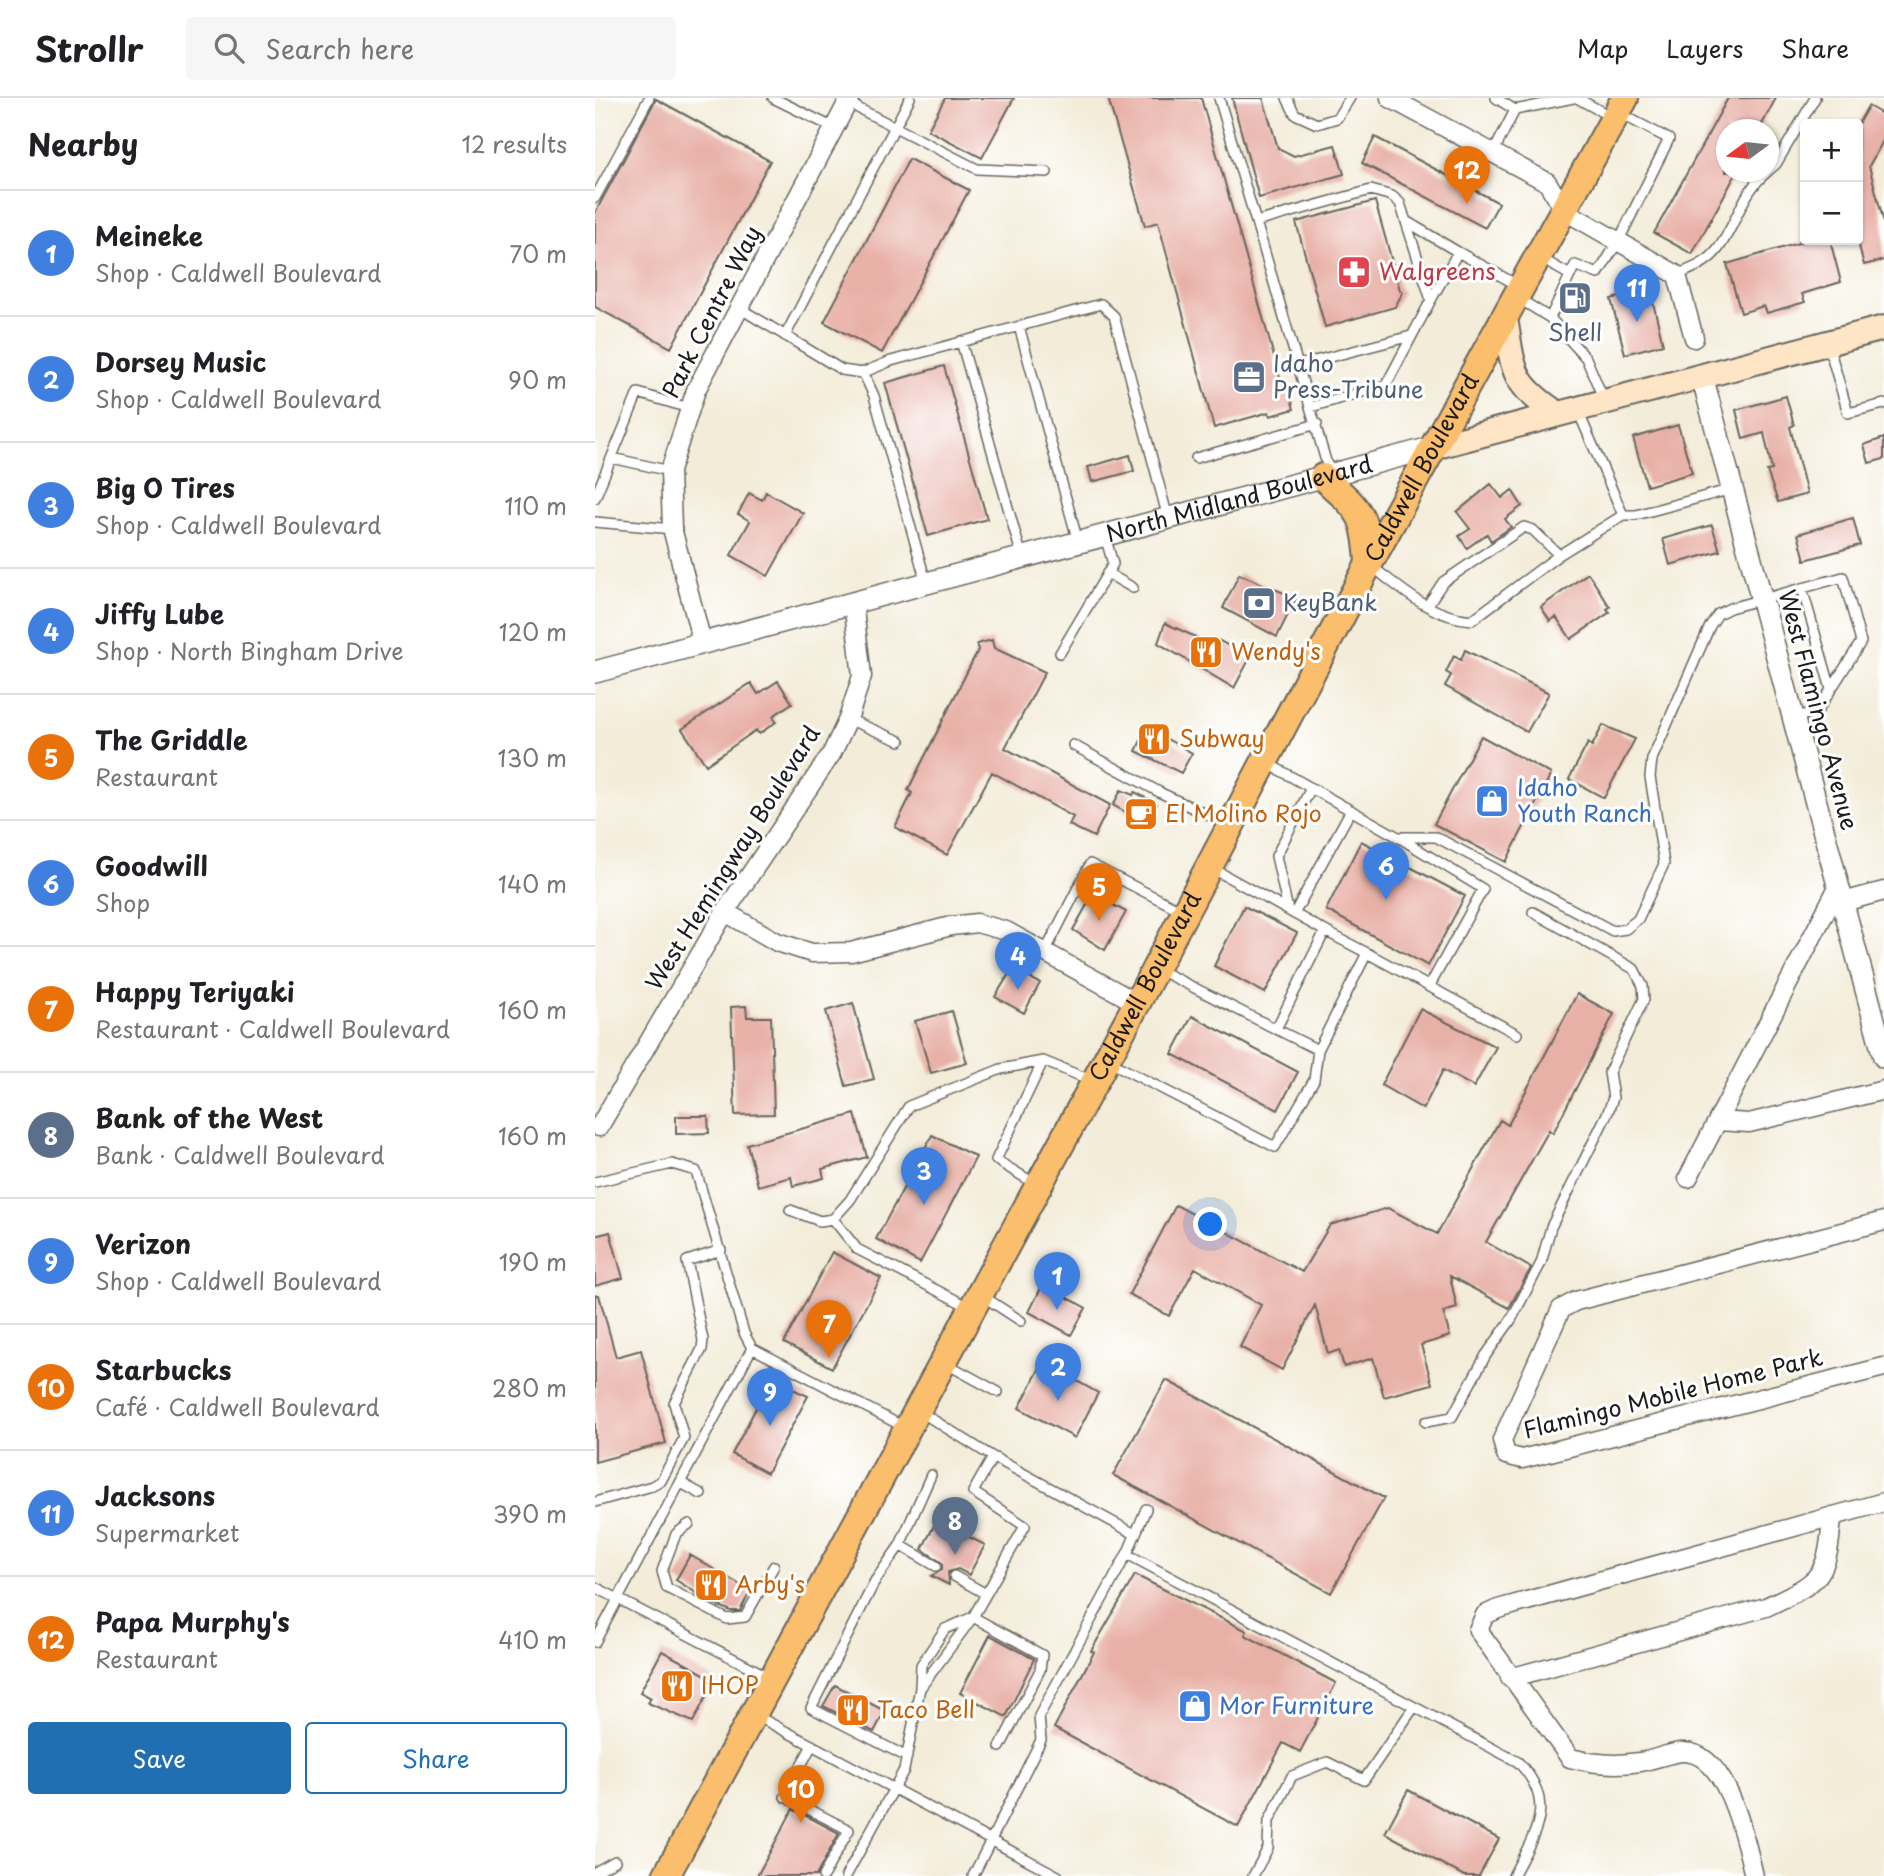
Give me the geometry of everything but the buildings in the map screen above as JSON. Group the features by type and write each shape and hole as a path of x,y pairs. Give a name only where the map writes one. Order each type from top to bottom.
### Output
{"main road":[{"name":"Caldwell Boulevard","path":"666,1876 1232,827 1369,564 1619,110"},
{"path":"1515,301 1513,363 1522,387 1568,412"},
{"name":"North Midland Boulevard","path":"1434,447 1884,328"},
{"path":"1327,476 1367,525 1369,564"}],"street":[{"path":"1390,98 1413,103 1493,153 1547,182 1565,211 1677,275 1694,338"},
{"name":"Park Centre Way","path":"702,642 673,529 670,471 696,390 849,100"},
{"name":"West Flamingo Avenue","path":"1702,376 1884,1057"},
{"name":"North Midland Boulevard","path":"595,672 1434,447"},
{"name":"West Hemingway Boulevard","path":"599,1127 602,1106 725,912 832,753 848,719 862,676 853,602"},
{"path":"1688,1178 1841,895 1884,891"},
{"path":"725,912 777,942 812,953 851,952 951,926 977,923 1006,931 1137,1003"},
{"path":"1718,1121 1749,1123 1884,1090"},
{"name":"Flamingo Mobile Home Park","path":"1884,1221 1576,1301 1561,1309 1502,1440 1506,1455 1522,1459 1884,1367"},
{"path":"1754,1876 1731,1794 1713,1765 1685,1752 1640,1762 1602,1766 1570,1758 1478,1630 1485,1615 1499,1609 1884,1502"},
{"path":"1510,1678 1766,1607 1803,1590 1823,1572 1830,1552 1832,1516"}],"lane":[{"path":"595,198 649,98"},
{"path":"773,98 834,128"},
{"path":"785,336 910,98"},
{"path":"1219,98 1317,424 1327,476"},
{"path":"1287,98 1295,114 1317,124 1337,118 1350,98"},
{"path":"1496,98 1515,110 1575,98 1619,110 1669,139 1619,240 1598,274 1575,265 1551,318"},
{"path":"1779,159 1815,98"},
{"path":"849,100 977,169 1047,173"},
{"path":"1493,153 1515,110"},
{"path":"1677,275 1698,267 1718,250 1747,192 1757,182"},
{"path":"1256,222 1371,190 1392,196 1400,204 1431,300"},
{"path":"1406,221 1458,252 1515,301 1551,318 1586,358 1604,402"},
{"path":"1311,407 1386,384 1458,252"},
{"path":"1539,257 1570,275"},
{"path":"741,309 842,370 863,372 891,360 1101,304 1114,316 1168,518"},
{"path":"1019,326 1078,542"},
{"path":"1299,365 1411,336"},
{"path":"961,341 1023,557"},
{"path":"1827,343 1848,413 1884,404"},
{"path":"863,372 874,396 927,583"},
{"path":"595,498 638,393 689,408"},
{"path":"1568,412 1623,515"},
{"path":"1196,458 1317,424"},
{"path":"612,458 670,471"},
{"path":"1369,564 1410,599 1456,619 1472,620 1559,555 1623,515 1636,515 1732,489"},
{"path":"595,522 673,529"},
{"path":"1427,606 1443,582 1524,527 1534,530 1559,555"},
{"path":"1060,653 1113,564 1105,534"},
{"path":"1107,573 1133,588"},
{"path":"1398,837 1436,837 1613,931 1626,929 1638,919 1664,864 1650,777 1656,745 1714,620 1730,608 1843,577 1861,642 1818,710 1793,719"},
{"path":"1802,588 1831,689"},
{"path":"848,719 900,741"},
{"path":"1073,745 1161,793 1232,827"},
{"path":"1265,762 1398,837 1483,889 1429,987"},
{"path":"1291,912 1276,856 1311,788"},
{"path":"1291,912 1351,810"},
{"path":"1045,952 1090,864 1186,912"},
{"path":"1210,867 1517,1034"},
{"path":"1426,1422 1452,1417 1542,1264 1551,1227 1608,1112 1613,1098 1609,1072 1644,999 1643,986 1634,970 1533,912"},
{"path":"1276,1029 1325,931"},
{"path":"790,1210 820,1221 833,1219 850,1200 909,1106 1001,1069 1043,1061 1101,1070 1275,1147 1314,1080 1318,1050 1367,953"},
{"path":"1156,968 1318,1050"},
{"path":"1038,1186 996,1160 1043,1061"},
{"path":"595,1182 672,1164 696,1171 744,1333 753,1348 993,1457 1133,1533"},
{"path":"833,1219 857,1249 1021,1321"},
{"path":"595,1502 652,1486 661,1480 684,1438 674,1403 702,1349 703,1340 685,1267 687,1261 721,1250"},
{"path":"595,1642 753,1348"},
{"path":"944,1362 998,1392"},
{"path":"920,1688 973,1617 1025,1525 973,1492 993,1457"},
{"path":"907,1757 811,1708 874,1581 900,1545 931,1475"},
{"path":"681,1483 701,1494"},
{"path":"972,1876 1041,1740 1039,1716 1126,1554 1146,1508"},
{"path":"689,1524 676,1534 662,1571 667,1588 727,1619 745,1617 774,1566"},
{"path":"900,1545 936,1566"},
{"path":"1126,1554 1518,1762 1529,1773 1540,1792 1540,1822 1513,1876"},
{"path":"954,1576 986,1594"},
{"path":"595,1587 773,1678"},
{"path":"846,1876 894,1788 907,1757 920,1688 921,1665 945,1629 973,1617"},
{"path":"973,1617 1042,1655 1040,1670 1000,1746"},
{"path":"1253,1876 1268,1848 1269,1821 1292,1776 1327,1762 1364,1780 1414,1707"},
{"path":"753,1714 1058,1876"},
{"path":"796,1776 812,1745"},
{"path":"785,1797 849,1830 823,1876"},
{"path":"595,1872 615,1861"}],"place":[{"name":"Papa Murphy's","path":"1467,204"},
{"name":"Walgreens","path":"1354,272"},
{"name":"Shell","path":"1575,298"},
{"name":"Jacksons","path":"1637,322"},
{"name":"Idaho Press-Tribune","path":"1249,377"},
{"name":"KeyBank","path":"1259,603"},
{"name":"Wendy's","path":"1206,652"},
{"name":"Subway","path":"1154,739"},
{"name":"Idaho Youth Ranch","path":"1492,801"},
{"name":"El Molino Rojo","path":"1141,814"},
{"name":"Goodwill","path":"1386,900"},
{"name":"The Griddle","path":"1099,921"},
{"name":"Jiffy Lube","path":"1018,990"},
{"name":"Big O Tires","path":"924,1205"},
{"name":"Meineke","path":"1057,1310"},
{"name":"Happy Teriyaki","path":"829,1358"},
{"name":"Dorsey Music","path":"1058,1401"},
{"name":"Verizon","path":"770,1426"},
{"name":"Bank of the West","path":"955,1555"},
{"name":"Arby's","path":"711,1585"},
{"name":"IHOP","path":"677,1686"},
{"name":"Mor Furniture","path":"1195,1706"},
{"name":"Taco Bell","path":"853,1710"},
{"name":"Starbucks","path":"801,1823"}]}
